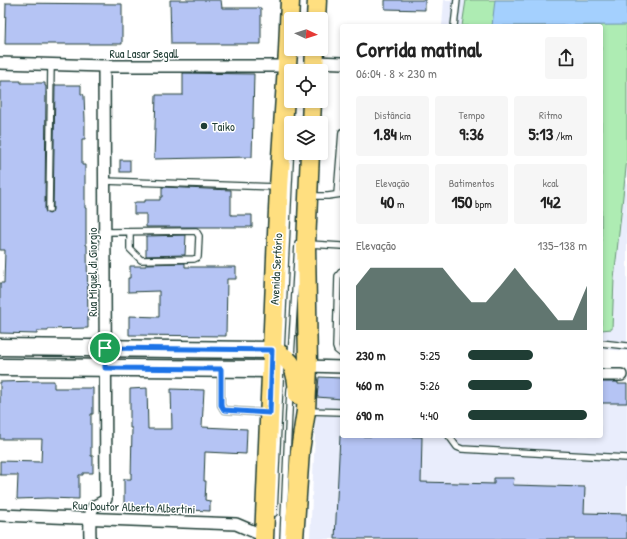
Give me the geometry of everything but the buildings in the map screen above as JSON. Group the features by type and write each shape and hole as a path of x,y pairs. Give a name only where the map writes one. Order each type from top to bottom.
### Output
{"main road":[{"name":"Avenida Sertório","path":"288,64 290,0"},
{"path":"316,12 317,0"},
{"name":"Avenida Sertório","path":"264,537 271,370 284,361 279,187 285,108"},
{"path":"294,539 300,451 306,411 308,366 302,241 308,196 310,160"},
{"path":"284,361 296,371 298,382 300,451"}],"street":[{"path":"314,61 340,63"},
{"name":"Rua Lasar Segall","path":"0,63 104,66 284,66"},
{"name":"Rua Miguel di Giorgio","path":"90,519 94,507 104,503 106,499 104,66"},
{"path":"0,347 105,348 284,361"},
{"path":"308,366 340,367"},
{"path":"0,367 271,370"},
{"path":"603,375 624,375"},
{"name":"Rua Doutor Alberto Albertini","path":"0,515 236,524 264,537"},
{"path":"90,519 90,539"}],"lane":[{"path":"454,24 457,0"},
{"path":"49,210 51,64"},
{"path":"274,516 284,361 290,160"},
{"path":"308,196 328,196 339,194 340,173"},
{"path":"104,181 279,187"},
{"path":"104,232 196,231 199,236 198,257 196,259 141,260 130,249 130,232"},
{"path":"284,361 302,241 340,246"},
{"path":"340,272 338,276 336,347 340,352"},
{"path":"603,343 627,346"},
{"path":"221,369 221,405 224,410 270,413"},
{"path":"283,539 290,385"},
{"path":"306,411 340,412"},
{"path":"450,438 457,447 462,449 627,458"}],"shaded area":[{"path":"444,0 627,0 627,351 603,349 603,24 442,24"},
{"path":"317,393 340,394 340,438 603,438 603,400 627,401 627,539 310,539"}],"green space":[{"path":"466,0 627,0 627,159 614,279 612,329 603,330 603,24 462,24"}],"water":[{"path":"495,0 627,0 627,25 492,24"}],"place":[{"name":"Taiko","path":"204,126"}],"route":[{"path":"105,348 272,350 270,413 224,410 221,405 221,369 105,368 105,348"}]}
